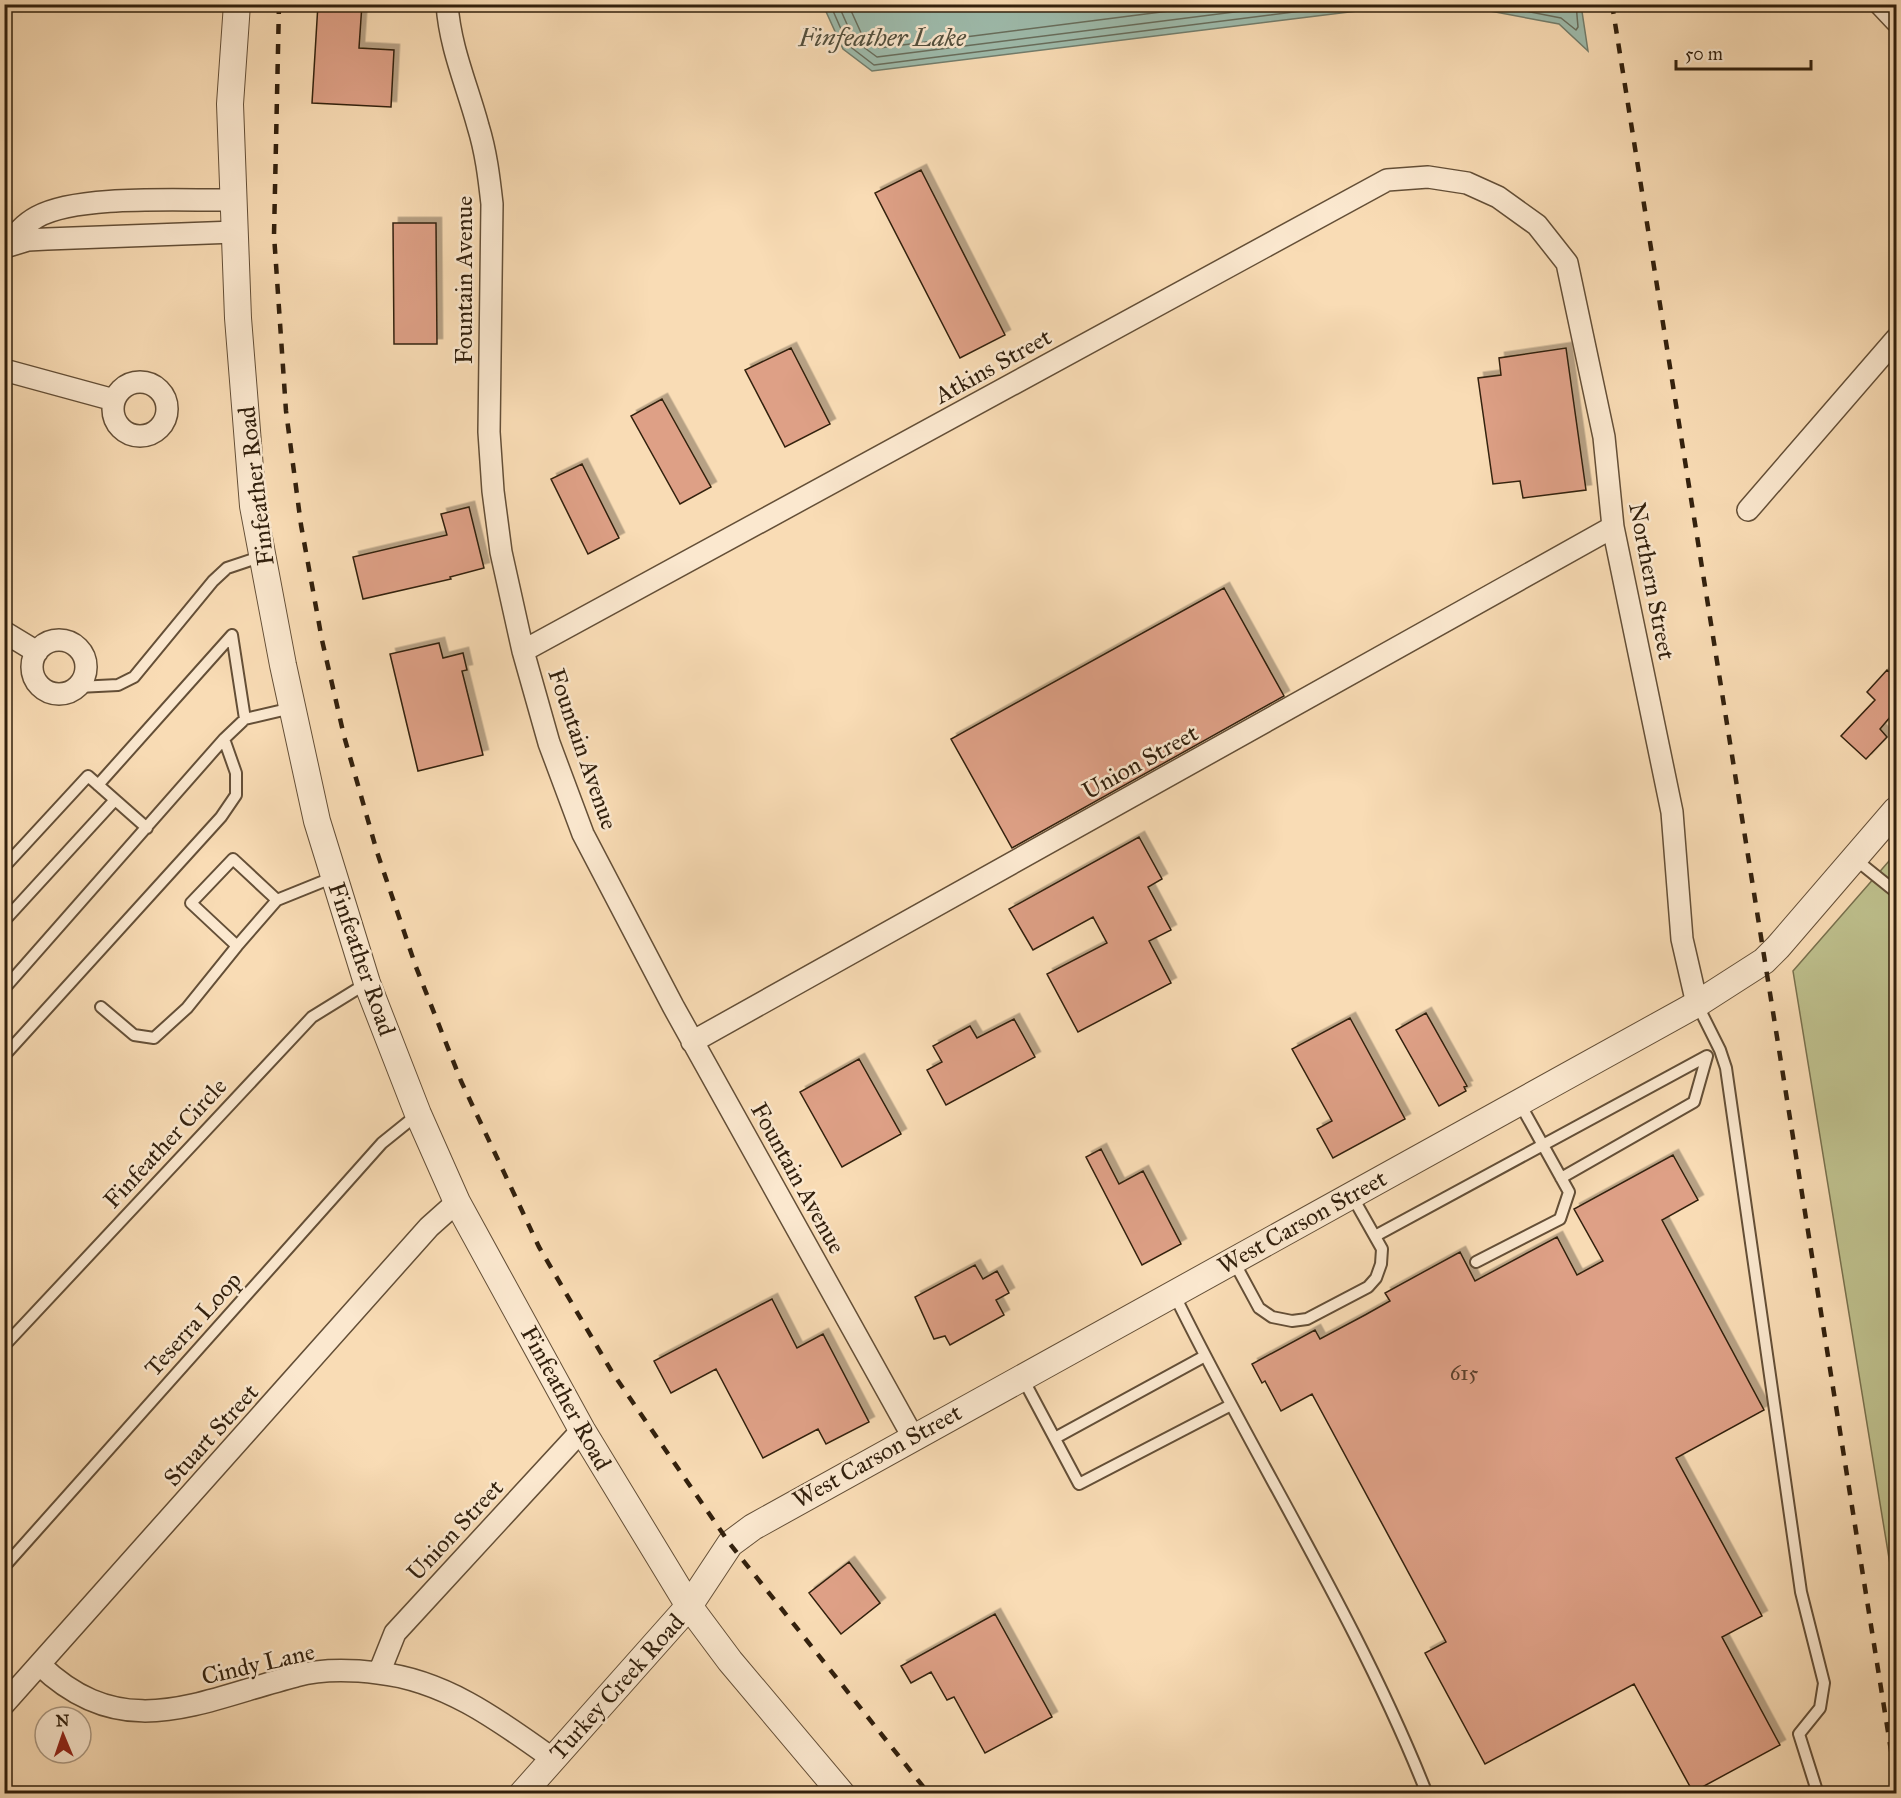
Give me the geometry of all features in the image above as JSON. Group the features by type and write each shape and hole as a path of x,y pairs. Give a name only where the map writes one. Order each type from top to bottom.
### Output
{"street":[{"name":"Finfeather Road","path":"237,4 230,104 238,318 252,494 292,708 317,821 367,983 418,1114 457,1202 582,1430 689,1606 730,1661 842,1794"},
{"name":"Fountain Avenue","path":"447,4 452,48 478,125 488,167 492,204 489,432 493,491 501,552 523,651 549,743 583,834 692,1041 913,1437"},
{"path":"1880,4 1896,21"},
{"name":"Atkins Street","path":"523,651 1387,180 1428,177 1467,183 1498,197"},
{"name":"Northern Street","path":"1498,197 1538,225 1567,263 1604,437 1613,527 1672,812 1682,939 1697,1004"},
{"path":"6,246 26,224 38,216 68,206 234,200"},
{"path":"6,246 28,240 235,232"},
{"path":"1748,510 1896,339"},
{"path":"4,370 114,400"},
{"name":"Union Street","path":"692,1041 1613,527"},
{"path":"4,632 37,652"},
{"path":"61,640 78,647 86,664 86,672 78,687 70,692 54,694 39,685 32,669 37,652 51,642 61,640"},
{"name":"West Carson Street","path":"689,1606 730,1544 786,1506 1697,1004 1764,961 1896,810"},
{"name":"Stuart Street","path":"4,1704 429,1227 457,1202"},
{"name":"Union Street","path":"379,1673 394,1633 582,1430"},
{"name":"Turkey Creek Road","path":"522,1794 689,1606"},
{"name":"Cindy Lane","path":"40,1665 59,1683 89,1701 132,1712 181,1708 239,1694 298,1675 379,1673 430,1685 464,1700 553,1759"}],"lane":[{"path":"78,687 118,685 134,677 213,581 227,568 263,556"},
{"path":"98,785 232,635 245,719"},
{"path":"4,989 224,739 245,719 292,708"},
{"path":"4,1056 221,817 236,795 236,773 224,739"},
{"path":"4,867 87,776 147,828"},
{"path":"4,921 114,801"},
{"path":"1855,858 1894,886"},
{"path":"237,946 191,903 233,860 277,900"},
{"path":"101,1007 134,1035 154,1038 187,1008 277,900 334,877"},
{"name":"Finfeather Circle","path":"4,1346 312,1017 367,983"},
{"path":"1697,1004 1720,1050 1726,1068 1801,1592 1824,1683 1820,1708 1798,1734 1818,1794"},
{"path":"1377,1236 1542,1143 1720,1050"},
{"path":"1561,1178 1694,1102 1707,1056"},
{"path":"1476,1262 1560,1220 1569,1192 1519,1102"},
{"name":"Teserra Loop","path":"4,1567 382,1143 418,1114"},
{"path":"1232,1260 1259,1308 1272,1317 1292,1321 1307,1319 1368,1287 1376,1278 1383,1249 1351,1195"},
{"path":"1173,1293 1231,1405 1349,1619 1400,1726 1427,1794"},
{"path":"1055,1438 1205,1356"},
{"path":"1022,1376 1079,1484 1231,1405"}],"green space":[{"path":"1896,853 1896,1601 1793,971"}],"water":[{"name":"Finfeather Lake","path":"823,5 1406,5 872,71 843,49"},
{"path":"1458,5 1581,5 1588,51 1559,24"}],"building":[{"path":"318,4 362,4 359,48 394,50 391,107 312,103"},
{"path":"921,170 1005,335 960,358 875,193"},
{"path":"393,223 436,223 437,344 394,344"},
{"path":"791,348 830,424 785,447 745,370"},
{"path":"1566,348 1586,490 1523,498 1520,481 1493,484 1478,378 1501,375 1499,358"},
{"path":"662,399 711,487 680,504 631,416"},
{"path":"582,464 619,538 588,554 551,479"},
{"path":"469,507 484,568 450,577 451,579 363,599 353,557 447,535 441,514"},
{"path":"1224,588 1284,696 1012,848 951,739"},
{"path":"439,643 443,658 463,653 467,670 462,671 483,755 418,771 390,654"},
{"path":"1887,670 1896,678 1896,710 1880,729 1887,737 1866,759 1841,736 1875,700 1867,692"},
{"path":"1139,837 1162,879 1148,887 1171,930 1149,941 1171,983 1078,1032 1047,974 1107,943 1093,917 1033,950 1009,909"},
{"path":"1426,1013 1467,1086 1464,1087 1466,1091 1439,1106 1396,1030"},
{"path":"1350,1018 1405,1119 1333,1158 1317,1129 1332,1121 1292,1049"},
{"path":"1014,1019 1035,1057 946,1105 927,1070 942,1062 933,1046 970,1026 977,1038"},
{"path":"859,1059 901,1134 842,1167 800,1092"},
{"path":"1101,1149 1119,1184 1143,1171 1181,1244 1142,1265 1086,1157"},
{"path":"1673,1155 1698,1200 1662,1220 1764,1410 1676,1458 1762,1616 1722,1637 1780,1745 1693,1792 1634,1684 1485,1764 1425,1653 1446,1642 1312,1394 1281,1411 1265,1381 1262,1383 1252,1364 1315,1330 1320,1339 1365,1315 1390,1301 1385,1293 1460,1252 1475,1281 1557,1237 1577,1275 1603,1261 1574,1209"},
{"path":"975,1265 983,1279 997,1271 1009,1293 996,1300 1004,1315 950,1345 945,1336 934,1339 915,1297"},
{"path":"772,1299 797,1348 823,1334 869,1422 826,1444 818,1429 763,1458 716,1369 671,1393 654,1361"},
{"path":"849,1562 880,1603 841,1634 809,1593"},
{"path":"995,1614 1052,1717 985,1753 954,1697 947,1700 931,1672 911,1683 901,1666"}],"railway":[{"path":"279,4 274,235 286,411 301,525 322,640 344,736 377,852 416,967 461,1081 539,1247 612,1372 730,1544 929,1794"},
{"path":"1612,4 1896,1782"}]}
